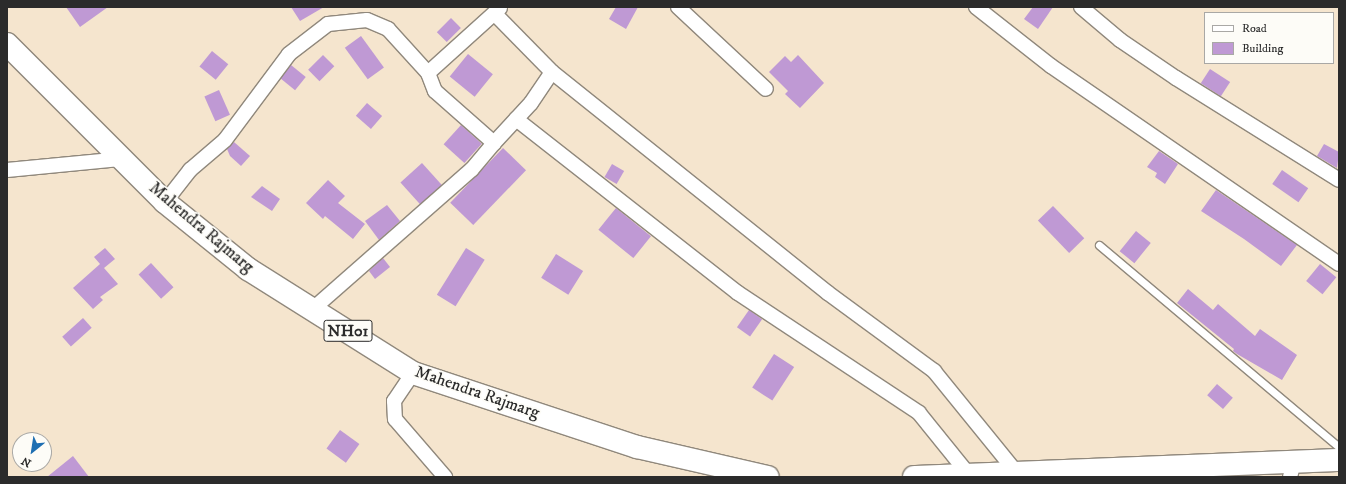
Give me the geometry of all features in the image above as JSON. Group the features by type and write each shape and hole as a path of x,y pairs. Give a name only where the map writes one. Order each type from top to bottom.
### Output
{"highway":[{"name":"Mahendra Rajmarg","path":"7,44 165,202 248,269 413,373 637,447 768,477"},
{"path":"914,477 1017,473 1292,469 1339,460"}],"street":[{"path":"678,7 766,89"},
{"path":"976,7 1051,66 1339,264"},
{"path":"1081,7 1120,40 1176,78 1339,180"},
{"path":"428,73 498,10 552,72 828,293 934,371 1017,473"},
{"path":"165,202 190,170 225,140 289,54 328,24 367,20 388,29 428,73 435,90 494,143"},
{"path":"313,309 471,170 516,119 552,72"},
{"path":"516,119 738,293 919,413 969,475"},
{"path":"7,170 122,159"},
{"path":"413,373 394,401 395,418 445,477"}],"lane":[{"path":"1099,245 1339,447"}],"building":[{"path":"66,7 108,7 80,27"},
{"path":"291,7 324,7 300,21"},
{"path":"616,7 638,7 626,29 609,19"},
{"path":"1033,7 1053,7 1038,29 1024,19"},
{"path":"451,18 461,28 447,42 437,32"},
{"path":"361,36 384,68 368,79 345,48"},
{"path":"212,51 228,64 216,80 199,67"},
{"path":"468,54 493,74 475,97 450,77"},
{"path":"323,55 334,66 319,81 308,70"},
{"path":"798,55 824,83 800,108 785,94 788,91 769,72 785,56 791,62"},
{"path":"291,65 306,77 295,90 280,78"},
{"path":"1210,69 1230,82 1221,96 1201,83"},
{"path":"219,90 230,115 215,121 204,97"},
{"path":"367,103 382,116 371,129 356,116"},
{"path":"461,125 482,144 464,163 444,144"},
{"path":"234,142 250,156 241,166 230,156 227,149"},
{"path":"1324,144 1339,152 1337,168 1317,156"},
{"path":"503,148 526,170 473,225 450,203"},
{"path":"1159,151 1178,164 1165,184 1155,177 1157,173 1147,167"},
{"path":"422,163 442,185 421,205 400,182"},
{"path":"612,164 624,171 617,184 604,177"},
{"path":"1282,170 1308,188 1298,202 1272,184"},
{"path":"328,180 345,196 338,203 365,224 353,239 325,216 323,219 306,203"},
{"path":"262,186 280,199 272,211 251,197"},
{"path":"1216,190 1297,245 1281,266 1244,239 1201,211"},
{"path":"387,205 400,221 379,240 365,221"},
{"path":"1053,206 1084,238 1069,253 1038,221"},
{"path":"616,208 651,236 633,258 598,230"},
{"path":"1136,231 1151,243 1134,263 1120,251"},
{"path":"105,248 115,259 104,268 118,284 100,297 103,300 93,309 73,288 100,264 94,257"},
{"path":"466,248 485,260 456,306 437,295"},
{"path":"556,254 583,271 568,295 541,278"},
{"path":"383,258 390,267 375,279 369,271"},
{"path":"151,263 174,287 161,299 139,275"},
{"path":"1320,264 1336,277 1322,294 1306,281"},
{"path":"1188,289 1213,310 1218,304 1255,336 1260,329 1297,355 1282,380 1237,354 1233,351 1234,349 1177,303"},
{"path":"749,310 762,319 750,336 737,327"},
{"path":"83,318 92,328 71,346 62,337"},
{"path":"774,354 794,367 772,401 752,388"},
{"path":"1217,384 1233,398 1223,409 1207,395"},
{"path":"340,430 359,444 346,463 326,449"},
{"path":"73,456 89,477 47,477"}]}
